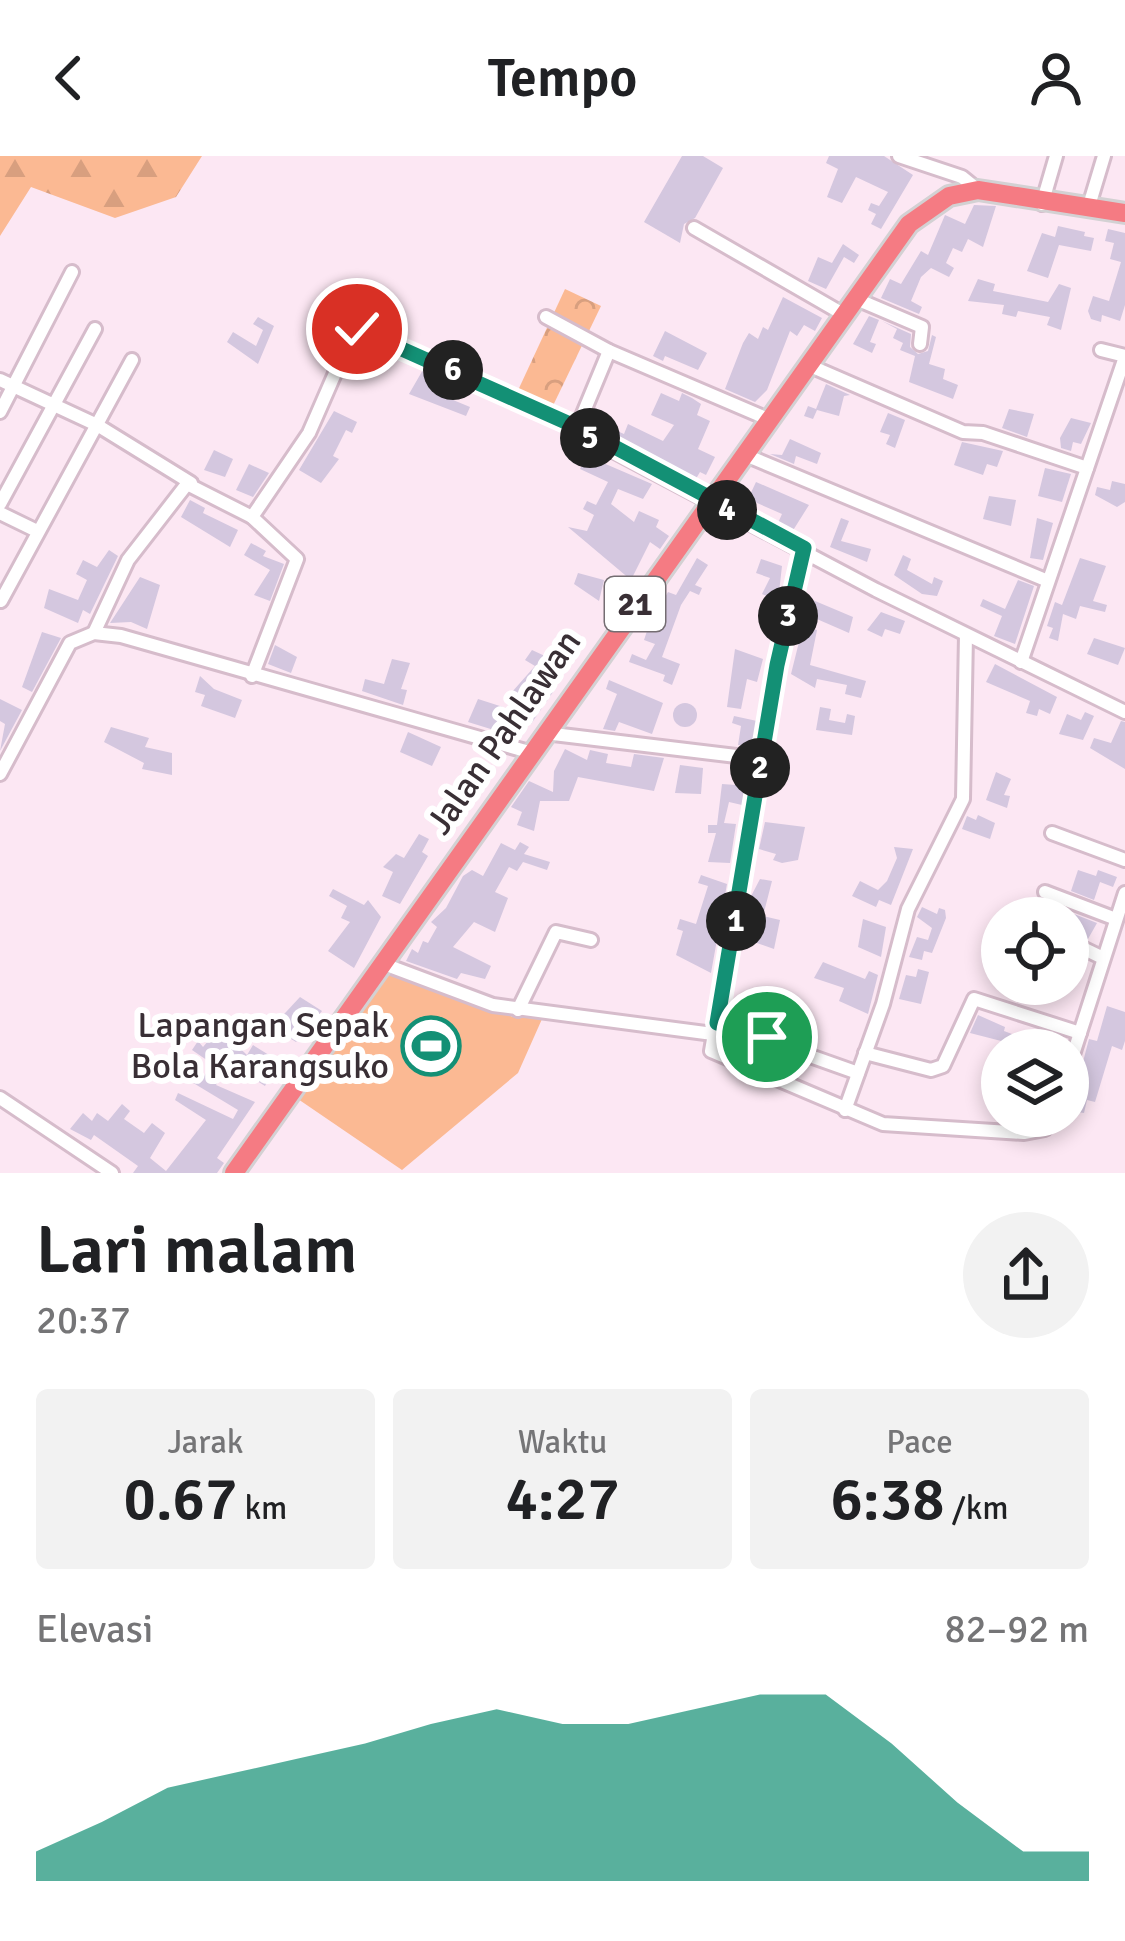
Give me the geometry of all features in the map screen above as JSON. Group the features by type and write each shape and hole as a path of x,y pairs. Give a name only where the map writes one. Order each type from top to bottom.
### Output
{"highway":[{"path":"978,190 1125,213"},
{"name":"Jalan Pahlawan","path":"234,1173 849,306 926,208 978,190"}],"street":[{"path":"899,156 962,177 978,190"},
{"path":"933,170 940,156"},
{"path":"1042,203 1056,156"},
{"path":"1088,209 1104,156"},
{"path":"694,228 849,306 920,326 920,344"},
{"path":"0,412 72,272"},
{"path":"547,317 609,351 768,419"},
{"path":"37,531 0,509 95,329"},
{"path":"252,518 309,433 357,329 579,428 966,635 1125,712"},
{"path":"1021,662 1125,357 1101,350"},
{"path":"579,428 609,351"},
{"path":"1,601 132,360"},
{"path":"808,365 963,433 983,433 1087,468"},
{"path":"0,380 97,425 252,518 297,560 252,676"},
{"path":"743,454 1048,581"},
{"path":"0,774 65,650 94,633 128,560 179,492 192,484"},
{"path":"804,548 761,759 714,1055 793,1081 845,1110 902,1126 981,1131"},
{"path":"94,633 121,636 529,752"},
{"path":"845,1110 908,909 963,799 966,635"},
{"path":"544,733 761,759"},
{"path":"1052,832 1125,860"},
{"path":"1045,892 1116,919"},
{"path":"1081,1029 1125,893"},
{"path":"518,1010 556,932 591,940"},
{"path":"1089,951 1103,958"},
{"path":"381,963 518,1010 715,1029 859,1073"},
{"path":"865,1054 937,1069 950,1056 975,1000 1067,1029"},
{"path":"0,1098 112,1173"}],"green space":[{"path":"0,156 202,156 176,197 115,218 31,187 0,236"},
{"path":"565,289 601,306 548,416 514,399"},
{"name":"Lapangan Sepak Bola Karangsuko","path":"389,967 513,1017 542,1019 518,1073 402,1170 295,1097"}],"building":[{"path":"682,156 703,156 723,168 695,218 684,224 680,243 644,222"},
{"path":"829,156 884,156 913,175 881,229 871,224 876,214 868,210 871,203 879,206 888,192 856,177 842,203 827,197 838,169 826,163"},
{"path":"974,205 996,206 983,247 968,239 962,252 953,248 946,263 954,268 949,277 931,268 921,277 911,301 922,307 919,314 881,298 890,279 901,284 921,251 928,255 945,215 965,224"},
{"path":"1058,226 1094,238 1091,251 1059,245 1048,278 1027,271 1042,233 1055,237"},
{"path":"1108,229 1125,233 1125,305 1120,321 1102,315 1101,322 1091,319 1088,311 1093,296 1109,301 1121,262 1110,259 1114,243 1105,241"},
{"path":"843,244 859,255 854,263 844,257 826,289 808,281 818,257 832,263"},
{"path":"978,279 995,284 993,291 1048,302 1059,284 1071,288 1061,330 1047,325 1050,317 1018,311 1016,317 1002,314 1004,305 968,301"},
{"path":"783,297 822,318 815,331 804,325 797,336 790,331 767,390 755,402 725,389 749,333 758,339 763,327 768,330"},
{"path":"869,316 879,320 870,342 876,344 872,353 853,344"},
{"path":"258,317 274,326 258,364 227,342 233,332 256,346 263,330 253,324"},
{"path":"882,321 911,334 910,347 918,354 928,351 932,335 936,337 929,364 945,369 943,379 958,385 953,399 909,382 915,356 900,350 903,343 893,338 897,329"},
{"path":"665,331 707,353 698,370 653,356"},
{"path":"424,368 439,375 436,382 450,389 446,397 470,407 466,416 409,394"},
{"path":"826,384 850,395 844,396 839,416 817,410 813,419 804,416 808,406 816,409"},
{"path":"661,393 679,401 682,393 692,398 701,404 697,415 710,421 698,449 715,457 706,475 700,472 694,482 594,429 596,411 604,415 599,423 624,434 628,424 663,441 674,425 651,415"},
{"path":"1009,409 1034,414 1027,437 1002,428"},
{"path":"334,411 357,422 352,433 346,430 333,456 339,459 321,483 299,470"},
{"path":"888,413 905,420 895,448 886,444 890,435 880,432"},
{"path":"1071,418 1091,423 1081,444 1073,442 1071,451 1061,448 1060,438"},
{"path":"790,439 821,453 817,464 796,456 794,464 770,454 782,455"},
{"path":"962,442 1003,451 997,467 987,464 983,475 954,465"},
{"path":"214,450 233,459 225,477 204,470"},
{"path":"587,456 652,484 643,499 618,489 611,504 634,522 639,511 659,520 656,527 669,536 660,549 650,542 631,580 568,527 587,531 594,515 583,509 587,501 596,505 608,482 580,469"},
{"path":"249,464 269,473 253,497 236,490"},
{"path":"1045,468 1071,474 1062,502 1038,496"},
{"path":"1112,481 1125,484 1125,502 1117,507 1095,495 1097,487 1110,490"},
{"path":"756,482 809,505 792,532 777,525 782,514 748,499"},
{"path":"989,496 1016,500 1011,526 983,519"},
{"path":"190,500 205,508 203,513 238,530 230,547 181,517"},
{"path":"841,518 849,521 841,541 871,549 867,562 830,547"},
{"path":"1037,518 1053,523 1043,560 1030,558"},
{"path":"251,543 266,551 263,556 284,564 270,601 254,595 270,570 244,555"},
{"path":"109,550 118,556 90,614 83,610 78,623 44,608 49,589 78,600 87,580 76,574 83,560 97,567"},
{"path":"903,555 911,559 907,570 932,584 934,577 943,581 937,596 922,594 894,575"},
{"path":"697,558 708,565 695,585 702,588 699,595 690,591 681,605 662,657 680,664 672,685 663,681 665,675 629,662 632,654 646,660 655,644 644,640 648,628 668,592 676,595"},
{"path":"1080,558 1106,566 1093,601 1107,605 1105,612 1080,606 1076,619 1063,614 1058,641 1049,638 1053,628 1047,626 1055,602 1062,605"},
{"path":"761,559 782,566 778,601 762,594 770,578 756,573"},
{"path":"578,573 604,580 599,601 574,584"},
{"path":"140,577 160,585 147,629 131,622 110,623"},
{"path":"1018,580 1034,586 1015,644 994,636 1002,616 980,606 983,599 1005,609"},
{"path":"808,598 853,617 849,633 803,613"},
{"path":"881,612 905,621 900,634 885,629 882,637 867,630"},
{"path":"803,626 817,630 810,665 866,681 861,698 845,694 847,685 817,679 815,688 791,674"},
{"path":"42,632 61,638 32,692 22,687"},
{"path":"1094,638 1125,648 1118,665 1087,654"},
{"path":"275,645 297,657 291,673 268,664"},
{"path":"735,649 763,659 757,682 747,679 741,709 727,707"},
{"path":"532,650 560,663 553,692 531,724 504,701 535,666 525,660"},
{"path":"392,659 410,663 401,689 407,690 403,705 362,691 365,679 384,684"},
{"path":"995,664 1057,697 1050,714 1039,709 1037,716 1026,713 1030,701 986,682"},
{"path":"200,676 214,689 242,700 235,718 201,706 205,695 195,692"},
{"path":"609,680 663,703 652,734 619,722 615,731 603,729 617,694 606,689"},
{"path":"0,699 22,710 0,751 5,724 0,721"},
{"path":"478,699 503,707 495,726 521,734 520,738 468,722"},
{"path":"685,703 694,706 694,724 685,727 676,724 673,715 676,706"},
{"path":"820,707 831,709 829,720 845,723 847,714 855,716 852,735 816,730"},
{"path":"1085,712 1094,716 1083,740 1059,734 1067,714 1081,720"},
{"path":"734,716 757,721 752,747 738,745 741,726 732,723"},
{"path":"1121,721 1125,722 1125,769 1090,748 1094,738 1111,743"},
{"path":"111,727 149,738 145,747 172,753 172,775 142,769 144,763 104,742"},
{"path":"408,732 441,747 432,766 400,752"},
{"path":"565,749 587,760 590,750 608,754 606,763 631,767 634,754 664,758 654,791 578,777 569,801 540,801 534,831 517,825 522,812 511,807 529,781 553,792 554,771"},
{"path":"680,765 703,768 701,794 675,793"},
{"path":"739,770 748,771 742,805 729,802 724,823 736,824 730,863 708,862 716,833 708,833 708,825 717,825 722,784 736,785"},
{"path":"996,772 1011,779 1004,795 1010,796 1007,808 986,800"},
{"path":"978,815 995,823 990,839 962,829 967,816 976,820"},
{"path":"765,822 805,827 798,860 782,863 773,860 776,854 759,849"},
{"path":"419,834 429,839 422,852 428,856 400,904 382,896 393,872 383,867 396,854 404,858"},
{"path":"520,842 529,847 524,854 550,862 547,870 523,862 517,871 509,867 495,892 508,898 495,932 474,922 453,947 491,966 485,979 461,973 457,979 406,961 412,949 418,953 423,941 428,943 437,927 431,922 446,908 463,876 472,870 483,876 501,843 515,850"},
{"path":"894,847 913,849 891,905 879,900 876,907 852,896 860,881 878,890 887,881 897,858"},
{"path":"1078,870 1117,877 1113,887 1100,882 1094,900 1071,891"},
{"path":"701,875 727,884 711,973 676,955 683,931 677,929 680,919 696,924 708,886 698,883"},
{"path":"760,879 772,881 763,916 780,920 774,949 754,942 761,923 752,921 757,904 748,902"},
{"path":"333,889 364,905 368,900 381,917 354,968 328,951 350,922 341,918 347,906 329,896"},
{"path":"922,907 937,914 939,908 945,910 946,918 932,953 924,951 922,960 909,957 917,937 928,940 932,928 917,917"},
{"path":"863,919 886,927 881,957 858,947"},
{"path":"823,962 865,979 869,971 878,975 868,1014 839,1001 844,988 814,978"},
{"path":"918,969 929,972 921,1004 899,999 906,975 916,977"},
{"path":"300,997 322,1011 296,1042 272,1027"},
{"path":"1107,1006 1125,1012 1122,1050 1112,1046 1095,1102 1089,1100 1089,1039 1097,1041"},
{"path":"978,1015 1005,1027 981,1029 981,1036 970,1033"},
{"path":"219,1028 247,1055 253,1045 277,1060 265,1086 212,1052 217,1067 192,1050 198,1041 203,1047"},
{"path":"189,1072 202,1079 207,1072 219,1080 216,1085 255,1102 217,1158 224,1163 217,1173 133,1173 138,1166 94,1135 91,1140 70,1129 83,1113 92,1121 97,1113 108,1121 122,1104 130,1111 124,1119 144,1133 152,1123 165,1133 150,1158 166,1171 206,1120 175,1100 178,1093 233,1119 238,1110 185,1078"}],"place":[{"name":"Lapangan Sepak Bola Karangsuko","path":"431,1046"}],"route":[{"path":"357,329 579,428 585,436 804,548 777,665 717,1023 767,1037"}]}
